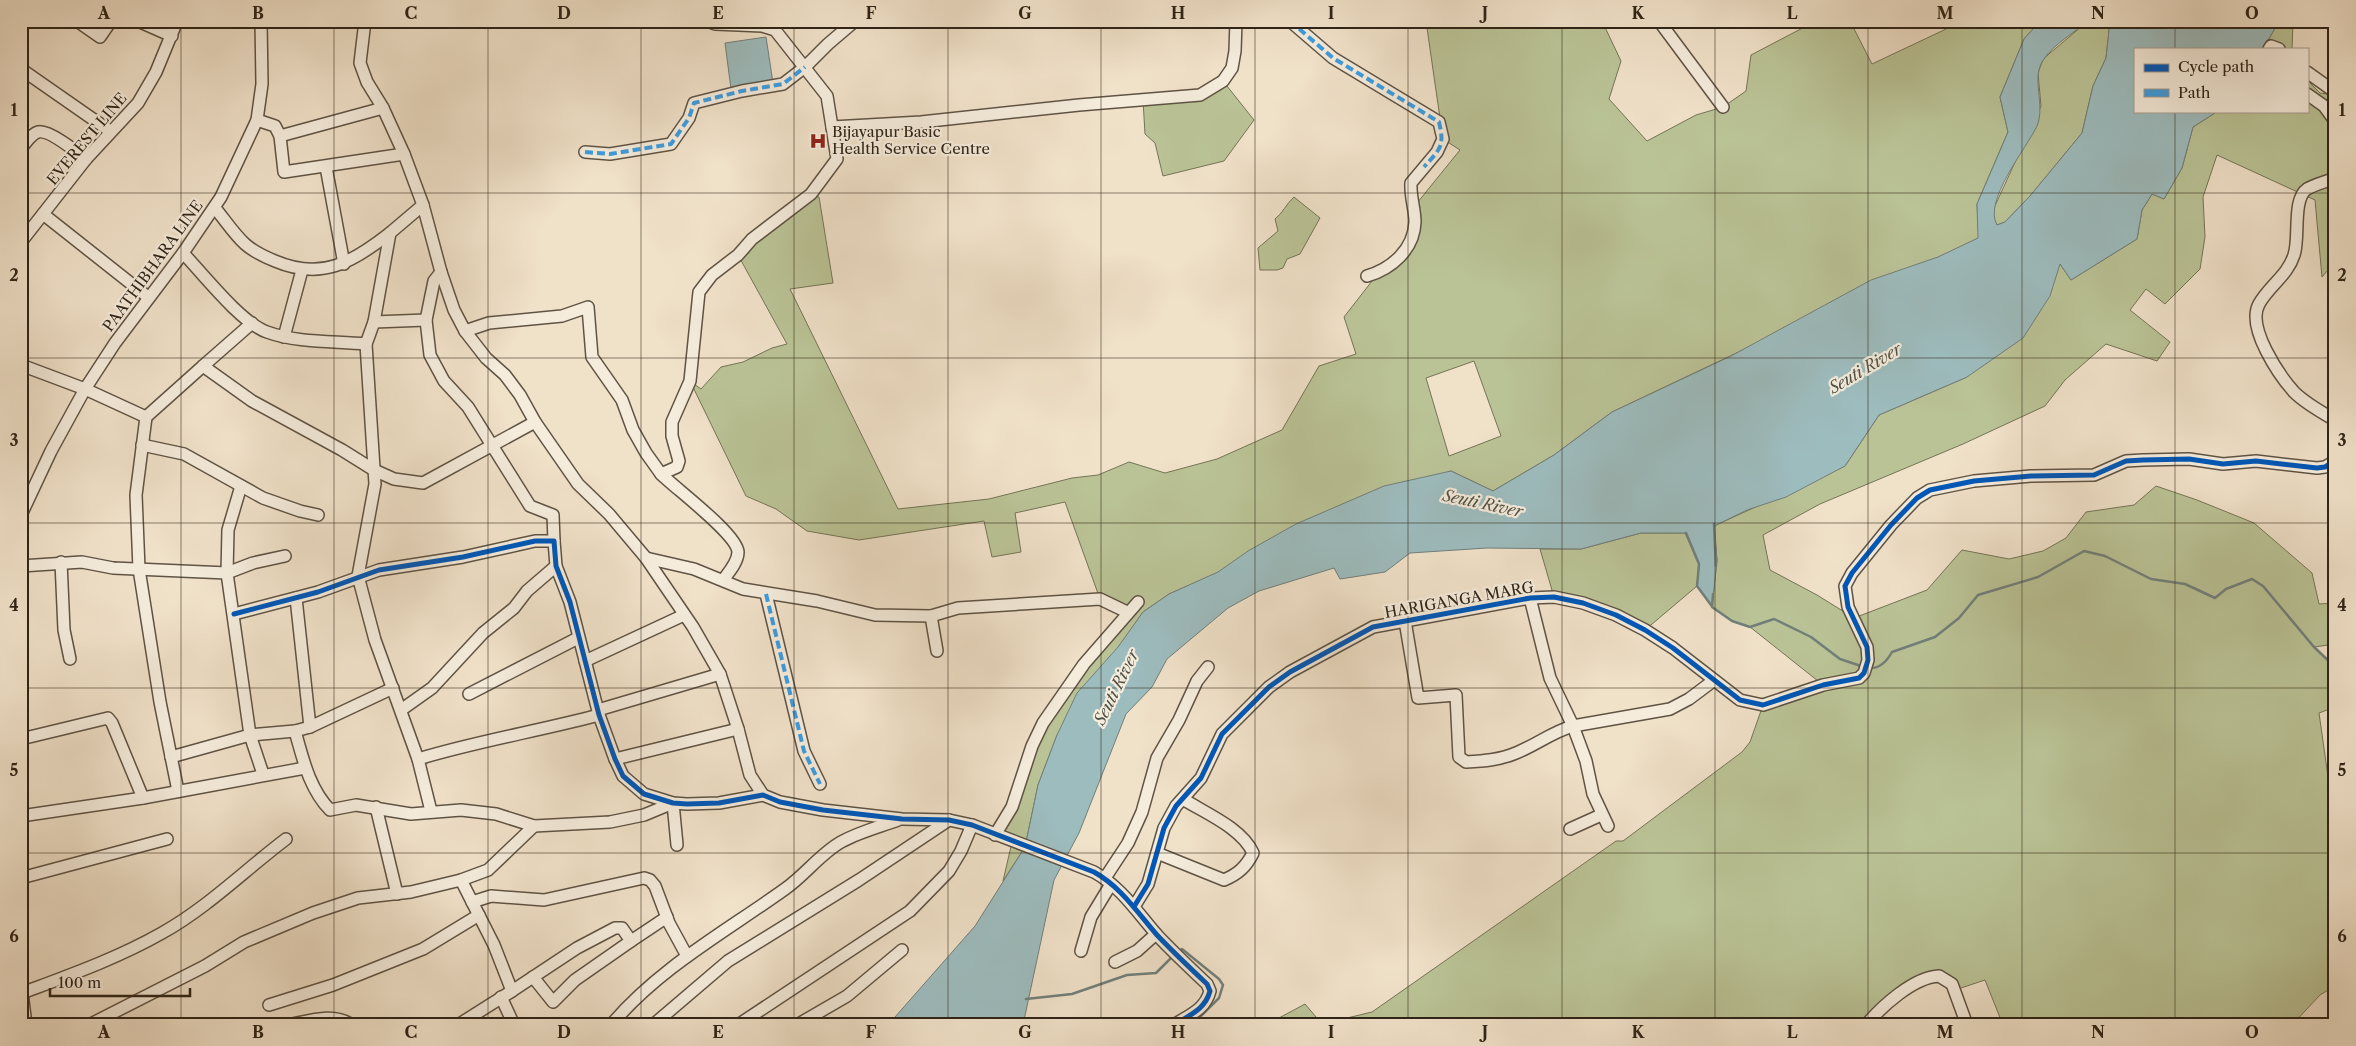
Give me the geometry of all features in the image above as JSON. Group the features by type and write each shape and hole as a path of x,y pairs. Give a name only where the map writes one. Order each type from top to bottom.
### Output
{"street":[{"path":"77,21 100,37 111,21"},
{"path":"138,21 172,36"},
{"name":"EVEREST LINE","path":"21,242 86,159 110,131 138,104 156,72 177,21"},
{"name":"PAATHIBHARA LINE","path":"21,515 51,451 86,388 148,297 184,253 215,208 257,120 262,84 262,21"},
{"path":"365,21 360,63 367,82 383,108 404,154 423,204 441,272 454,310 465,331 486,358 505,375 520,395 535,422 578,484 609,514 646,558 694,627 720,674 738,729 750,775 763,795"},
{"path":"661,474 677,467 679,461 672,436 672,422 690,381 699,292 712,275 738,255 752,239 811,194 837,159 827,96 775,30 762,26 715,24 707,21"},
{"path":"586,152 610,154 671,144 689,118 694,103 742,91 783,84 805,67 828,44 856,21"},
{"path":"832,127 920,122 1079,105 1200,95 1224,81 1232,68 1235,51 1236,21"},
{"path":"1290,21 1333,58 1439,122 1443,139 1437,152 1411,183 1415,224 1403,254 1396,263 1381,272 1367,276"},
{"path":"1659,21 1722,107"},
{"path":"21,69 110,131"},
{"path":"2308,73 2335,92"},
{"path":"2308,95 2324,106 2335,121"},
{"path":"280,136 383,108"},
{"path":"257,120 274,126 280,136 284,172 404,154"},
{"path":"21,148 32,135 39,131 47,133 86,159"},
{"path":"326,167 344,264"},
{"path":"2335,178 2305,190 2298,208 2297,246 2292,261 2285,273 2258,305 2256,324 2265,350 2295,393 2320,412 2335,420"},
{"path":"215,208 245,244 264,256 302,270 344,264 363,254 423,204"},
{"path":"43,214 148,297"},
{"path":"390,233 374,322 366,344 375,484 358,576 376,640 418,759 431,811"},
{"path":"184,253 226,299 252,323 265,332 284,337 366,344"},
{"path":"284,337 302,270"},
{"path":"441,272 434,281 426,320 430,355 444,381 468,407 530,506 553,515 556,566 570,602 598,713 615,760 623,776 644,794 673,803 720,802 763,795 780,802 823,810 902,819 949,820 972,825 1094,872 1108,881 1135,905 1156,934 1207,984 1210,991 1208,998 1199,1010 1174,1025"},
{"path":"465,331 489,323 562,316 588,307 592,357 622,400 633,430 646,453 661,474 717,523 732,540 738,551 736,562 723,580"},
{"path":"374,322 426,320"},
{"path":"178,791 160,702 139,569 136,495 146,418 252,323"},
{"path":"21,365 86,388 146,418"},
{"path":"203,366 252,402 342,450 374,470 394,479 423,483 491,444 535,422"},
{"path":"142,445 184,454 262,498 318,515"},
{"name":"HARIGANGA MARG","path":"1135,905 1148,884 1164,828 1176,806 1201,778 1222,734 1268,687 1357,634 1373,627 1530,598 1554,597 1583,603 1616,614 1673,648 1740,700 1763,705 1824,685 1859,678 1864,673 1868,660 1867,647 1848,607 1845,586 1852,573 1891,525 1917,498 1930,490 1974,481 2031,476 2088,476 2126,461 2143,460 2189,459 2223,464 2256,461 2303,467 2332,467"},
{"path":"241,486 228,530 228,573 250,735 263,774"},
{"path":"234,614 296,598 358,576 535,541 554,541"},
{"path":"21,566 82,562 113,568 228,573 253,563 286,556"},
{"path":"646,558 694,569 743,589 817,601 875,615 931,616 958,608 1100,598 1127,612"},
{"path":"61,562 64,630 70,659"},
{"path":"401,710 432,688 483,633 514,608 527,591 556,566"},
{"path":"766,594 804,751 820,784"},
{"path":"296,598 310,727"},
{"path":"1530,598 1550,678 1572,726 1586,762 1601,814 1608,826"},
{"path":"995,835 1012,807 1032,746 1043,723 1084,664 1127,612 1138,602"},
{"path":"584,661 684,615"},
{"path":"931,616 938,651"},
{"path":"1405,621 1418,698 1456,694 1459,757 1466,762 1490,761 1516,754 1559,730 1572,726 1670,709 1689,699 1714,681"},
{"path":"469,694 578,638"},
{"path":"1081,951 1091,918 1142,812 1157,758 1179,720 1194,686 1208,667"},
{"path":"418,759 458,747 547,729 720,674"},
{"path":"171,757 250,735 295,731 310,727 393,688"},
{"path":"21,739 108,718 112,722 143,798"},
{"path":"615,760 738,729"},
{"path":"295,731 305,768 318,798 330,810 356,805 411,814 461,810 496,814 534,826 610,822 644,815 673,803"},
{"path":"21,816 143,798 263,774 305,768"},
{"path":"1157,853 1224,880 1237,875 1253,853 1249,843 1231,829 1183,799"},
{"path":"673,803 677,845"},
{"path":"376,807 396,894"},
{"path":"1570,829 1601,814"},
{"path":"611,1025 628,1005 654,982 687,956 788,888 839,844 856,835 902,819"},
{"path":"653,1025 728,961 859,880 949,820"},
{"path":"738,1025 910,911 949,871 962,851 972,825"},
{"path":"90,1025 205,966 253,938 313,913 358,898 396,894 461,880 488,870 534,826"},
{"path":"21,878 167,839"},
{"path":"26,1025 22,992 100,962 163,933 286,839"},
{"path":"472,902 491,896 544,900 644,878 650,880 655,886 667,917 687,956"},
{"path":"461,880 479,914 507,994 514,1025"},
{"path":"268,1004 333,985 423,949 479,914"},
{"path":"533,977 553,1002 575,980 667,917"},
{"path":"458,1025 577,948 616,928 622,928 631,941"},
{"path":"1115,962 1137,951 1156,934"},
{"path":"797,1025 847,996 902,950"},
{"path":"1866,1025 1875,1014 1894,998 1924,979 1940,976 1952,984 1967,1025"},
{"path":"288,1025 331,1018 344,1020 352,1025"}],"green space":[{"path":"1426,21 1602,21 1621,61 1609,99 1647,141 1696,115 1723,107 1746,91 1751,55 1816,21 1850,21 1872,64 1963,21 2040,21 2024,39 2000,97 2008,132 1977,204 1979,238 1612,412 1554,455 1493,491 1451,471 1169,594 1143,612 1057,735 1038,785 1025,847 1003,881 1012,842 995,835 1032,746 1127,613 1100,599 1065,502 1015,513 1021,552 992,557 984,521 859,540 807,531 776,509 746,496 690,381 701,389 721,367 743,362 772,348 787,344 738,255 811,194 819,197 833,283 790,289 898,509 989,499 1072,478 1098,475 1129,462 1165,473 1217,459 1282,430 1319,366 1356,354 1344,317 1372,281 1367,276 1403,254 1413,208 1460,150 1443,139","holes":["1474,361 1501,436 1449,456 1426,378"]},
{"path":"2088,21 2110,22 2106,58 2093,86 2082,133 2030,196 2005,222 1997,225 1993,218 1993,210 2041,106 2038,73 2043,59"},
{"path":"2279,21 2293,21 2292,48 2264,48"},
{"path":"1223,81 1254,120 1224,161 1163,176 1155,143 1145,134 1143,100 1200,95"},
{"path":"2308,81 2320,93 2335,95 2335,262 2322,277 2315,200 2217,155 2203,197 2205,237 2200,269 2165,304 2146,289 2130,310 2170,342 2157,361 2106,344 2065,380 2045,406 1963,444 1820,504 1763,535 1770,570 1817,595 1854,618 1927,590 1962,550 2009,559 2043,551 2066,538 2086,512 2134,505 2156,486 2254,523 2312,573 2319,604 2335,603 2335,644 2314,647 2335,667 2335,707 2319,713 2335,826 2335,986 2320,995 2292,1025 2003,1025 1985,980 1955,990 1933,976 1866,1025 1266,1025 1305,1004 1322,1024 1372,1012 1616,841 1623,841 1742,752 1750,742 1763,705 1823,685 1750,627 1732,621 1712,607 1717,560 1714,526 1845,466 1879,415 1967,377 2060,264 2071,280 2137,239 2142,210 2152,194 2164,199 2182,168 2193,127 2216,112 2308,112"},
{"path":"1294,197 1320,218 1300,254 1287,259 1283,268 1260,270 1258,248 1278,231 1275,219"},
{"path":"1641,533 1686,533 1699,564 1697,586 1645,630 1554,597 1540,549 1581,549"}],"water":[{"name":"Seuti River","path":"2040,21 2088,21 2053,48 2040,66 2038,83 2040,109 2037,126 2001,189 1994,215 1997,225 2005,222 2030,196 2082,133 2093,86 2106,58 2110,21 2279,21 2264,48 2134,48 2134,112 2216,112 2193,127 2182,168 2164,199 2152,194 2142,210 2137,239 2071,280 2060,264 2050,296 2023,338 1967,377 1879,415 1845,466 1786,497 1747,510 1714,526 1717,560 1712,607 1697,586 1699,564 1685,533 1641,533 1581,549 1487,548 1410,553 1385,572 1340,579 1334,568 1259,591 1228,608 1167,659 1152,687 1126,714 1079,833 1054,880 1023,1025 888,1025 975,926 1025,847 1038,785 1057,735 1077,693 1118,647 1143,612 1169,594 1218,572 1248,551 1296,524 1384,486 1451,471 1493,491 1554,455 1612,412 1731,356 1871,280 1938,257 1978,238 1977,204 2008,132 2000,97 2024,39"},
{"path":"766,37 773,83 731,89 725,43"}],"waterway":[{"path":"1714,524 1716,566"},
{"path":"1686,533 1699,564 1697,586 1711,605"},
{"path":"1869,668 1883,664 1892,652 1935,637 1959,618 1978,595 2038,577 2084,551 2105,556 2151,579 2185,584 2215,598 2226,589 2252,579 2263,586 2314,647 2335,667"},
{"path":"1713,594 1712,607 1732,621 1750,627 1774,619 1811,637 1840,659 1864,667"},
{"path":"1179,951 1182,949 1219,979 1223,985 1219,998 1192,1025"},
{"path":"1026,999 1072,994 1127,975 1156,973 1173,956"}],"marked path":[{"path":"1290,21 1333,58 1439,122 1440,147 1424,167"},
{"path":"585,152 610,154 671,144 689,118 694,103 742,91 783,84 805,67"},
{"path":"766,594 804,751 820,784"}],"cycle path":[{"path":"1135,905 1148,884 1164,828 1176,806 1201,778 1222,734 1269,687 1290,672 1373,627 1530,598 1554,597 1583,603 1616,615 1645,630 1673,648 1740,700 1763,705 1823,685 1859,678 1864,673 1868,660 1867,647 1848,607 1845,586 1852,573 1891,525 1917,498 1930,490 1974,481 2031,476 2094,475 2126,461 2189,459 2223,464 2256,461 2317,468 2325,467 2335,461"},
{"path":"234,614 318,592 379,570 463,557 535,541 554,541 556,566 570,602 599,715 623,776 644,794 673,803 687,804 719,803 763,795 780,802 823,810 902,819 949,820 972,825 1094,872 1121,892 1157,935 1207,984 1210,991 1204,1003 1196,1011 1174,1025"}],"place":[{"name":"Bijayapur Basic Health Service Centre","path":"818,141"}]}
